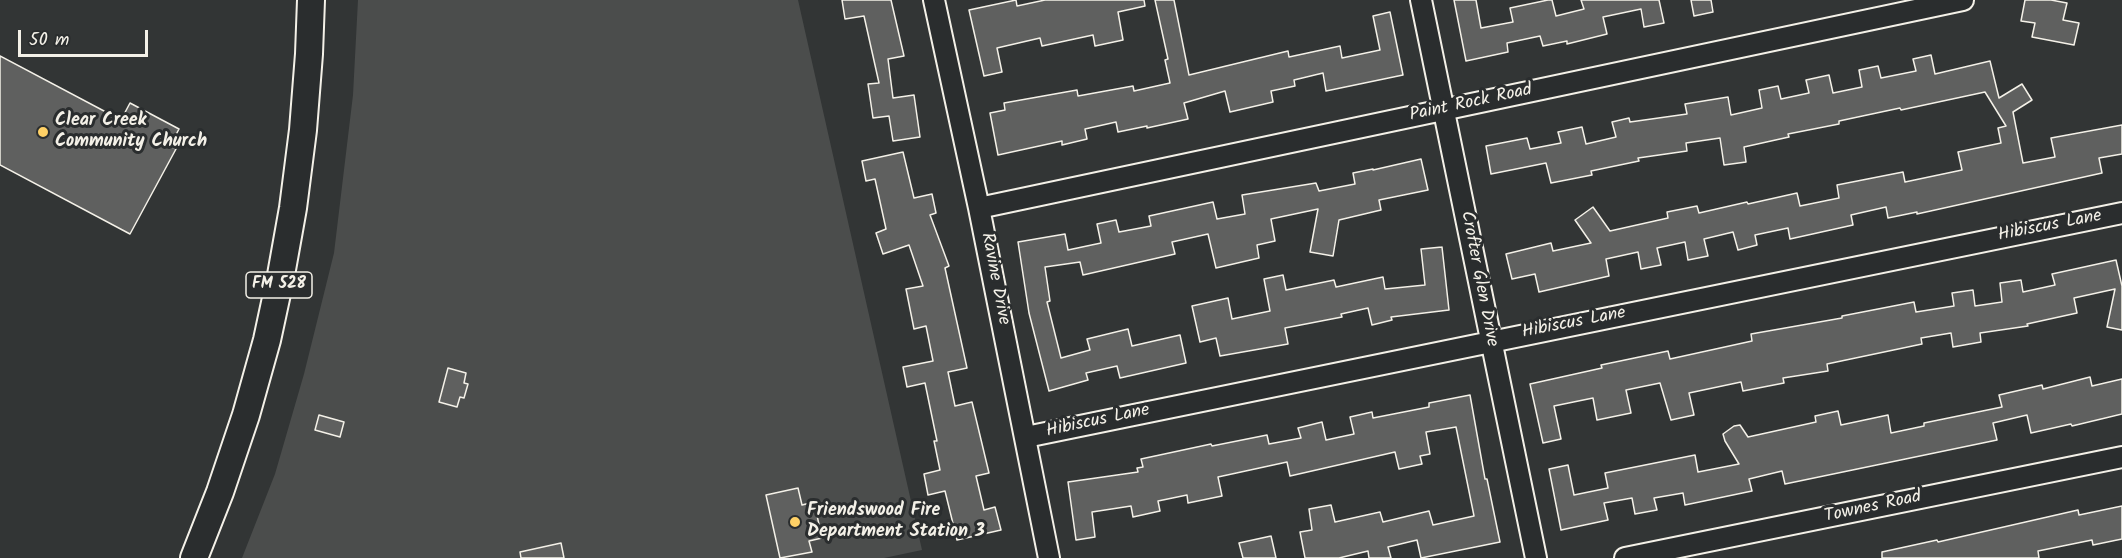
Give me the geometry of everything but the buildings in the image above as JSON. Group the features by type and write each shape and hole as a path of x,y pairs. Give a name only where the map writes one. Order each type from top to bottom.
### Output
{"main road":[{"name":"FM 528","path":"194,558 220,492 246,415 267,340 281,275 293,208 303,130 311,0"}],"street":[{"name":"Ravine Drive","path":"934,0 979,208 1049,558"},
{"name":"Crofter Glen Drive","path":"1420,0 1536,558"},
{"name":"Paint Rock Road","path":"979,208 1963,0"},
{"name":"Hibiscus Lane","path":"1026,437 2122,213"},
{"name":"Townes Road","path":"1625,558 1714,549 2122,457"}],"shaded area":[{"path":"358,0 798,0 922,550 884,558 242,558 275,474 304,374 334,253 353,95"}],"place":[{"name":"Clear Creek Community Church","path":"43,132"},
{"name":"Friendswood Fire Department Station 3","path":"795,522"}]}
